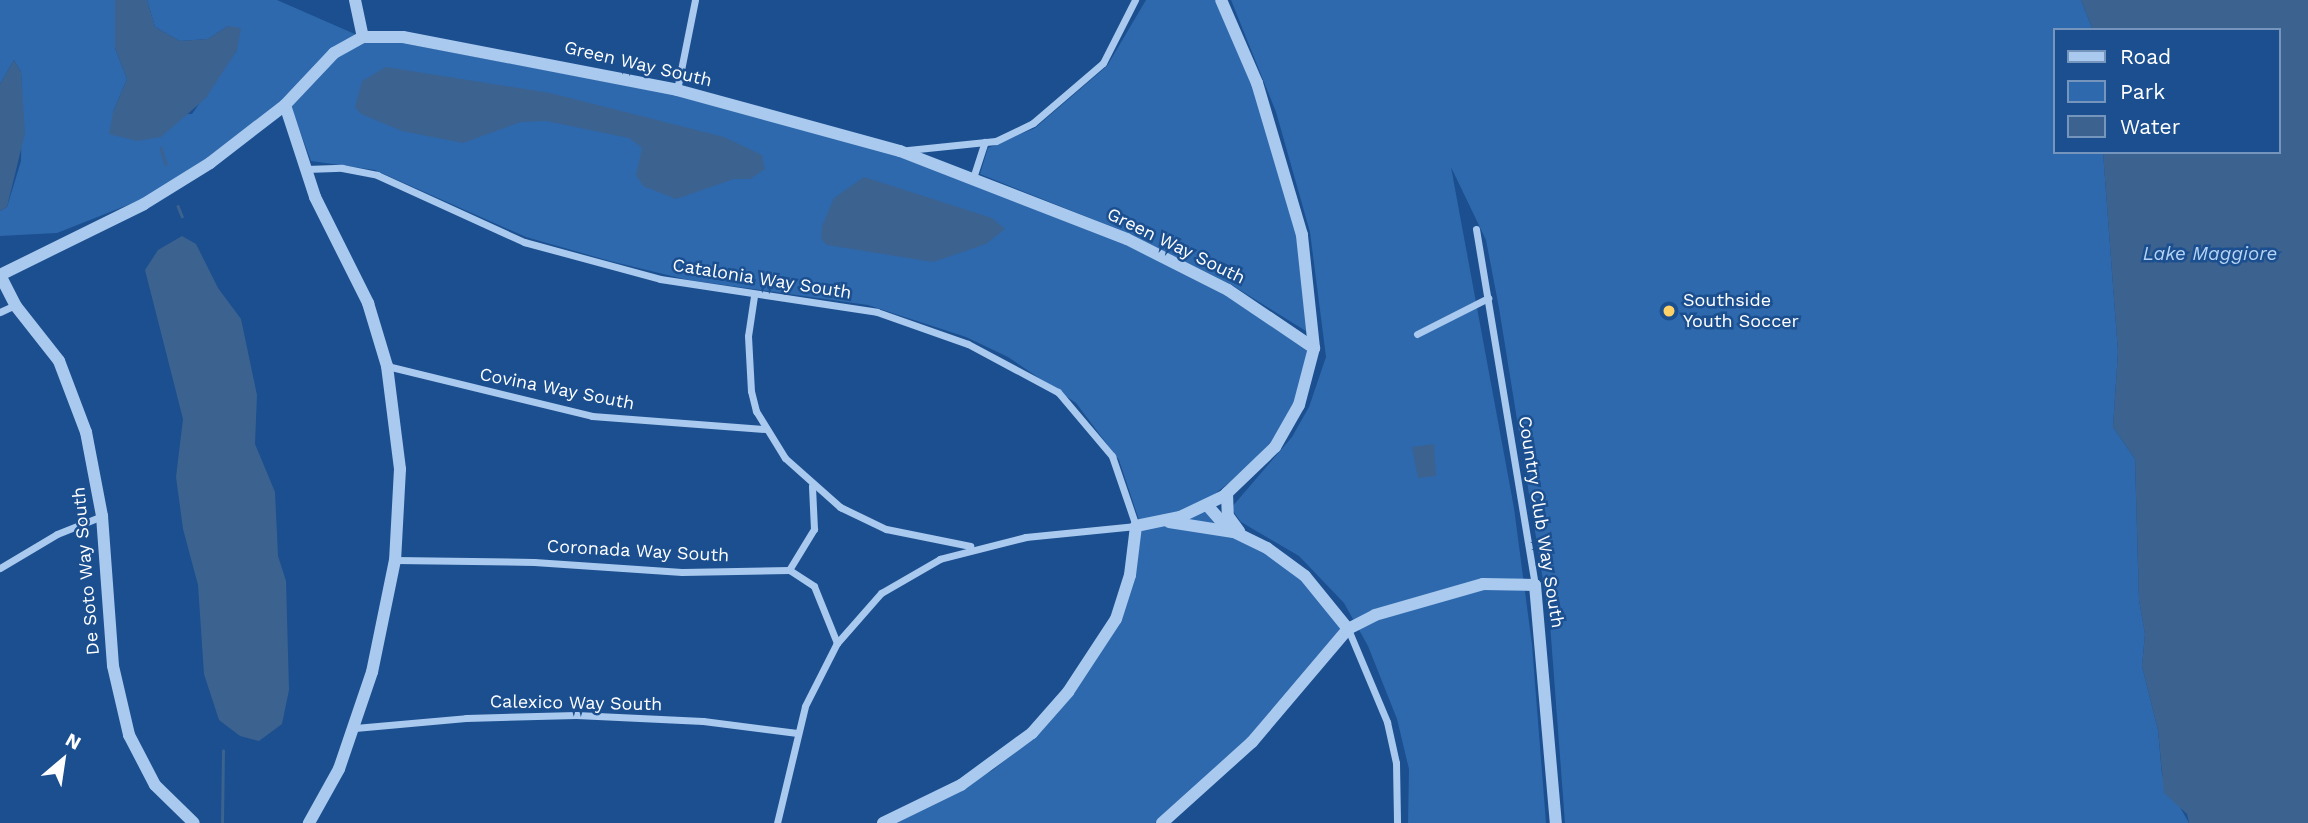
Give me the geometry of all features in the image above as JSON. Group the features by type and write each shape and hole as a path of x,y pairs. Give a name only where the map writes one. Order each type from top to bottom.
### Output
{"street":[{"path":"1,275 144,204 210,163 285,105 334,53 363,37 355,0"},
{"path":"677,90 695,0"},
{"name":"Green Way South","path":"900,151 985,142 1033,123 1071,95 1103,64 1135,0"},
{"path":"777,823 797,733 813,686 837,643 881,593 908,574 974,547 1165,521 1207,505 1227,493 1257,466 1290,423 1312,369 1314,348 1302,235 1257,83 1221,0"},
{"name":"Green Way South","path":"363,37 403,37 477,49 677,90 900,151 1128,239 1228,290 1314,348"},
{"path":"285,105 315,197 346,251 368,303 387,366 400,469 394,560 375,660 355,728 309,823"},
{"path":"973,178 985,142"},
{"name":"Catalonia Way South","path":"306,169 342,168 377,175 524,242 660,279 754,296 877,312 923,326 1017,367 1058,392 1112,456 1136,526"},
{"name":"Country Club Way South","path":"1476,229 1535,585 1556,823"},
{"name":"De Soto Way South","path":"1,275 15,305 59,361 75,397 102,516 113,666 129,735 155,785 194,823"},
{"path":"754,296 748,369 756,411 766,429 812,486 840,507 886,529 974,547"},
{"path":"1417,334 1488,298"},
{"path":"0,312 15,305"},
{"name":"Covina Way South","path":"387,366 592,415 766,429"},
{"path":"812,486 814,529 789,570 814,586 837,643"},
{"path":"1227,493 1228,516 1237,533"},
{"path":"1207,505 1237,533 1305,576 1348,629 1387,722 1396,763 1396,823"},
{"path":"0,568 57,534 102,516"},
{"path":"1165,521 1237,533"},
{"path":"883,823 923,807 995,762 1032,733 1068,692 1116,619 1130,575 1136,526"},
{"name":"Coronada Way South","path":"394,560 534,562 682,572 789,570"},
{"path":"1163,823 1252,742 1348,629 1375,615 1483,584 1535,585"},
{"name":"Calexico Way South","path":"355,728 466,718 576,715 703,721 797,733"}],"green space":[{"path":"0,0 115,0 115,48 127,79 113,112 192,114 237,50 228,26 208,39 180,41 155,27 147,0 277,0 357,35 282,101 207,158 143,199 57,233 0,236 0,211 7,207 21,161 22,99 21,72 14,60 0,84"},
{"path":"1146,0 1215,0 1253,86 1297,237 1309,333 1232,285 1130,234 980,174 988,148 1035,128 1107,66"},
{"path":"1231,0 2081,0 2092,28 2052,28 2052,154 2103,154 2118,352 2113,427 2135,459 2139,600 2145,634 2142,666 2158,730 2162,775 2189,823 1565,823 1550,624 1499,308 1486,240 1451,167 1514,508 1532,645 1546,823 1408,823 1409,769 1397,719 1368,646 1344,603 1299,556 1241,522 1231,508 1292,437 1309,407 1326,357 1310,232 1276,112"},
{"path":"364,43 402,43 671,94 899,156 1125,244 1227,295 1309,346 1295,403 1273,440 1237,477 1212,496 1170,515 1139,520 1119,460 1076,403 1008,357 966,337 868,305 688,280 610,261 526,237 375,170 311,161 291,107 337,57"},
{"path":"1211,507 1302,581 1342,629 1248,738 1155,823 897,823 993,770 1034,737 1068,701 1120,622 1139,531"}],"water":[{"path":"115,0 147,0 155,27 180,41 208,39 228,26 241,28 237,50 206,98 161,137 137,141 109,134 113,112 127,79 115,48"},
{"name":"Lake Maggiore","path":"2081,0 2308,0 2308,823 2189,823 2187,814 2164,793 2158,730 2142,666 2145,634 2139,600 2135,459 2113,427 2118,352 2103,154 2280,154 2280,28 2092,28"},
{"path":"14,60 21,72 25,133 7,207 0,211 0,84"},
{"path":"386,67 550,93 724,137 762,155 765,169 750,179 734,179 676,199 643,186 636,175 642,148 629,138 546,121 521,122 463,143 402,131 361,114 355,107 362,81"},
{"path":"864,177 992,218 1005,229 986,244 933,262 827,245 821,239 822,226 834,198"},
{"path":"182,236 196,244 218,288 241,319 257,395 255,444 275,492 278,556 286,581 289,690 282,724 259,741 240,736 219,720 204,674 198,585 183,529 176,477 183,419 145,270 158,250"},
{"path":"1434,444 1436,476 1418,478 1412,447"}],"waterway":[{"path":"161,148 166,164"},
{"path":"178,206 182,216"},
{"path":"222,823 223,751"}],"place":[{"name":"Southside Youth Soccer","path":"1669,311"}]}
